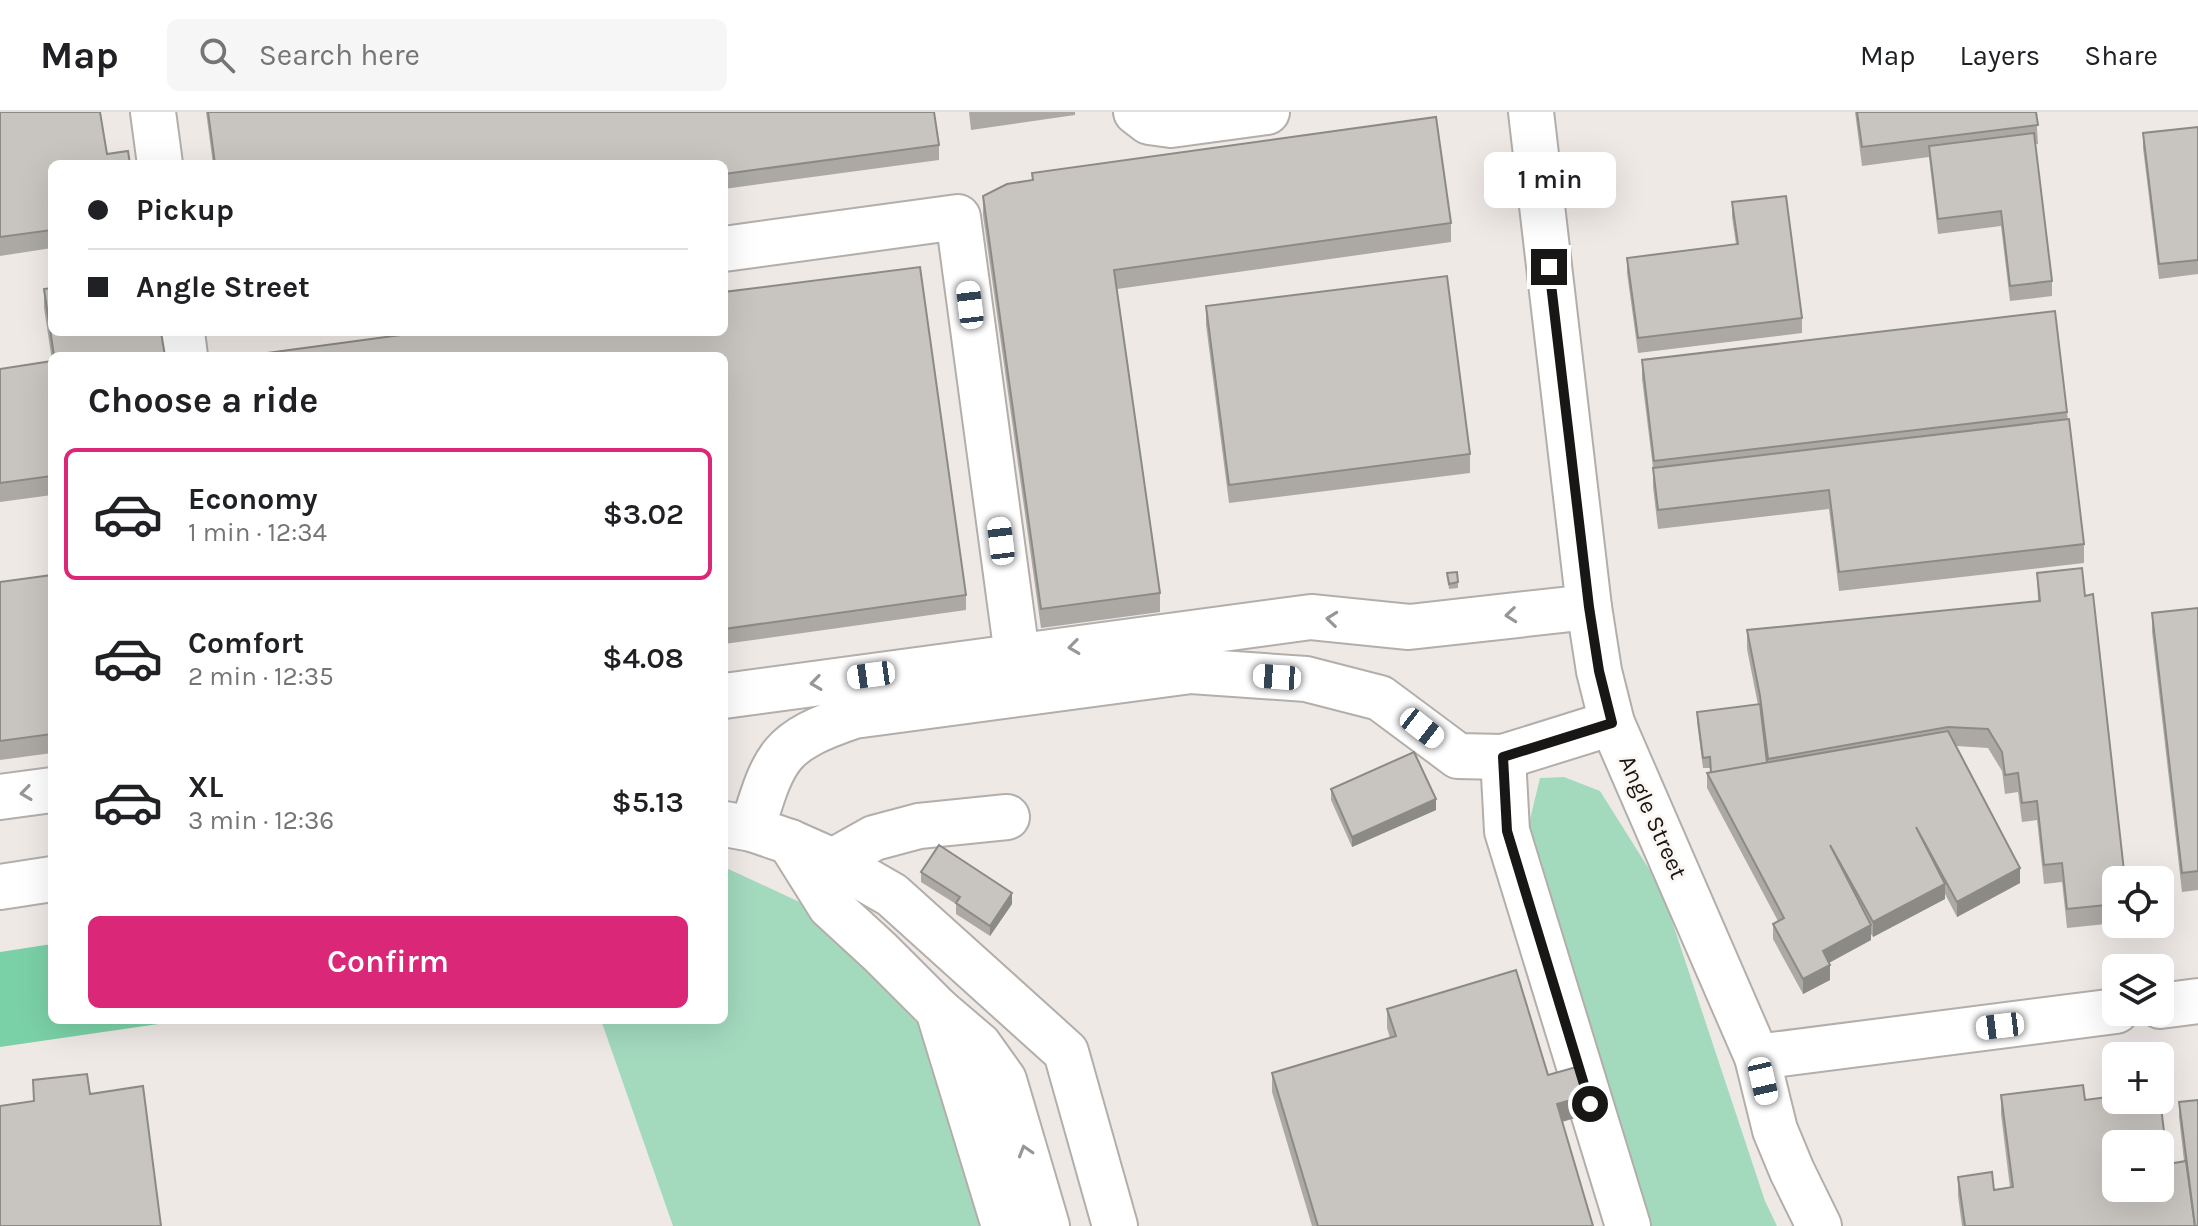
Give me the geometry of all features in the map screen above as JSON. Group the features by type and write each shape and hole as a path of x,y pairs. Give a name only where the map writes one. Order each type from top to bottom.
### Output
{"street":[{"path":"153,112 159,160"},
{"path":"1136,112 1149,122 1171,125 1267,112"},
{"name":"Angle Street","path":"1531,112 1589,607 1599,671 1612,723 1757,1057 1775,1130 1819,1226"},
{"path":"728,248 958,217 1017,655"},
{"path":"728,695 1311,617 1409,627 1589,607"},
{"path":"755,832 770,772 778,758 791,745 819,728 854,716 1191,671 1306,679 1380,698 1458,756 1503,757 1612,723"},
{"path":"1503,757 1507,831 1628,1226"},
{"path":"0,797 48,791"},
{"path":"833,861 874,838 919,826 1007,817"},
{"path":"755,832 833,861 892,895 1066,1052 1115,1226"},
{"path":"755,832 938,1010 979,1045 1004,1080 1047,1226"},
{"path":"0,887 48,880"},
{"path":"2174,1004 2198,1001"},
{"path":"938,1010 1004,1226"},
{"path":"1757,1057 2102,1013"}],"green space":[{"path":"1564,777 1600,791 1661,888 1765,1201 1777,1226 1642,1226 1525,840 1540,778"},
{"path":"728,869 804,904 934,1041 986,1226 673,1226 602,1024 728,1024"},
{"path":"48,945 48,1024 158,1024 0,1047 0,952"}],"building":[{"path":"0,112 100,112 107,154 128,151 129,160 48,160 48,231 0,237"},
{"path":"208,112 934,112 939,145 728,173 728,160 214,160"},
{"path":"1857,112 2036,112 2038,125 1862,147"},
{"path":"1436,117 1451,223 1114,270 1160,593 1041,609 983,196 1007,184 1033,180 1032,173"},
{"path":"2198,127 2198,260 2159,264 2143,133"},
{"path":"2034,133 2052,281 2010,286 2001,211 1938,219 1929,146"},
{"path":"1786,196 1802,318 1638,338 1627,258 1738,244 1732,202"},
{"path":"920,267 966,595 728,628 728,352 274,352 393,336 728,336 728,291"},
{"path":"1447,276 1470,454 1229,485 1206,306"},
{"path":"48,288 48,316 44,289"},
{"path":"2055,311 2067,412 1654,461 1642,360"},
{"path":"51,336 162,336 164,352 53,352"},
{"path":"48,362 48,477 0,483 0,369"},
{"path":"2069,419 2084,544 1839,572 1829,490 1658,510 1653,468"},
{"path":"2082,568 2085,596 2093,594 2123,866 2102,866 2102,905 2067,909 2062,863 2044,865 2037,801 2022,803 2018,773 2005,775 2002,752 1988,729 1948,727 1768,759 1747,630 2040,601 2037,573"},
{"path":"1457,572 1458,582 1449,584 1447,573"},
{"path":"48,576 48,735 0,741 0,582"},
{"path":"2198,608 2198,871 2182,873 2152,613"},
{"path":"1760,704 1767,763 1711,773 1710,757 1703,758 1697,712"},
{"path":"1948,731 2020,868 1957,902 1916,827 1945,884 1873,922 1830,845 1871,925 1823,951 1830,965 1803,979 1773,924 1784,918 1707,773"},
{"path":"1414,752 1436,799 1352,837 1331,789"},
{"path":"939,845 1012,893 990,926 956,903 960,897 921,872"},
{"path":"1516,970 1548,1075 1580,1066 1589,1095 1557,1104 1593,1226 1318,1226 1272,1073 1396,1036 1387,1009"},
{"path":"87,1074 90,1094 143,1086 161,1226 0,1226 0,1106 34,1101 33,1080"},
{"path":"2083,1085 2085,1100 2102,1098 2102,1114 2162,1114 2164,1130 2102,1130 2102,1202 2174,1202 2174,1163 2186,1161 2195,1226 1965,1226 1958,1177 1992,1172 1994,1190 2013,1187 2001,1095"},
{"path":"2198,1100 2198,1226 2195,1226 2179,1102"}],"route":[{"path":"1549,267 1589,607 1599,671 1612,723 1503,757 1507,831 1590,1104"}]}
